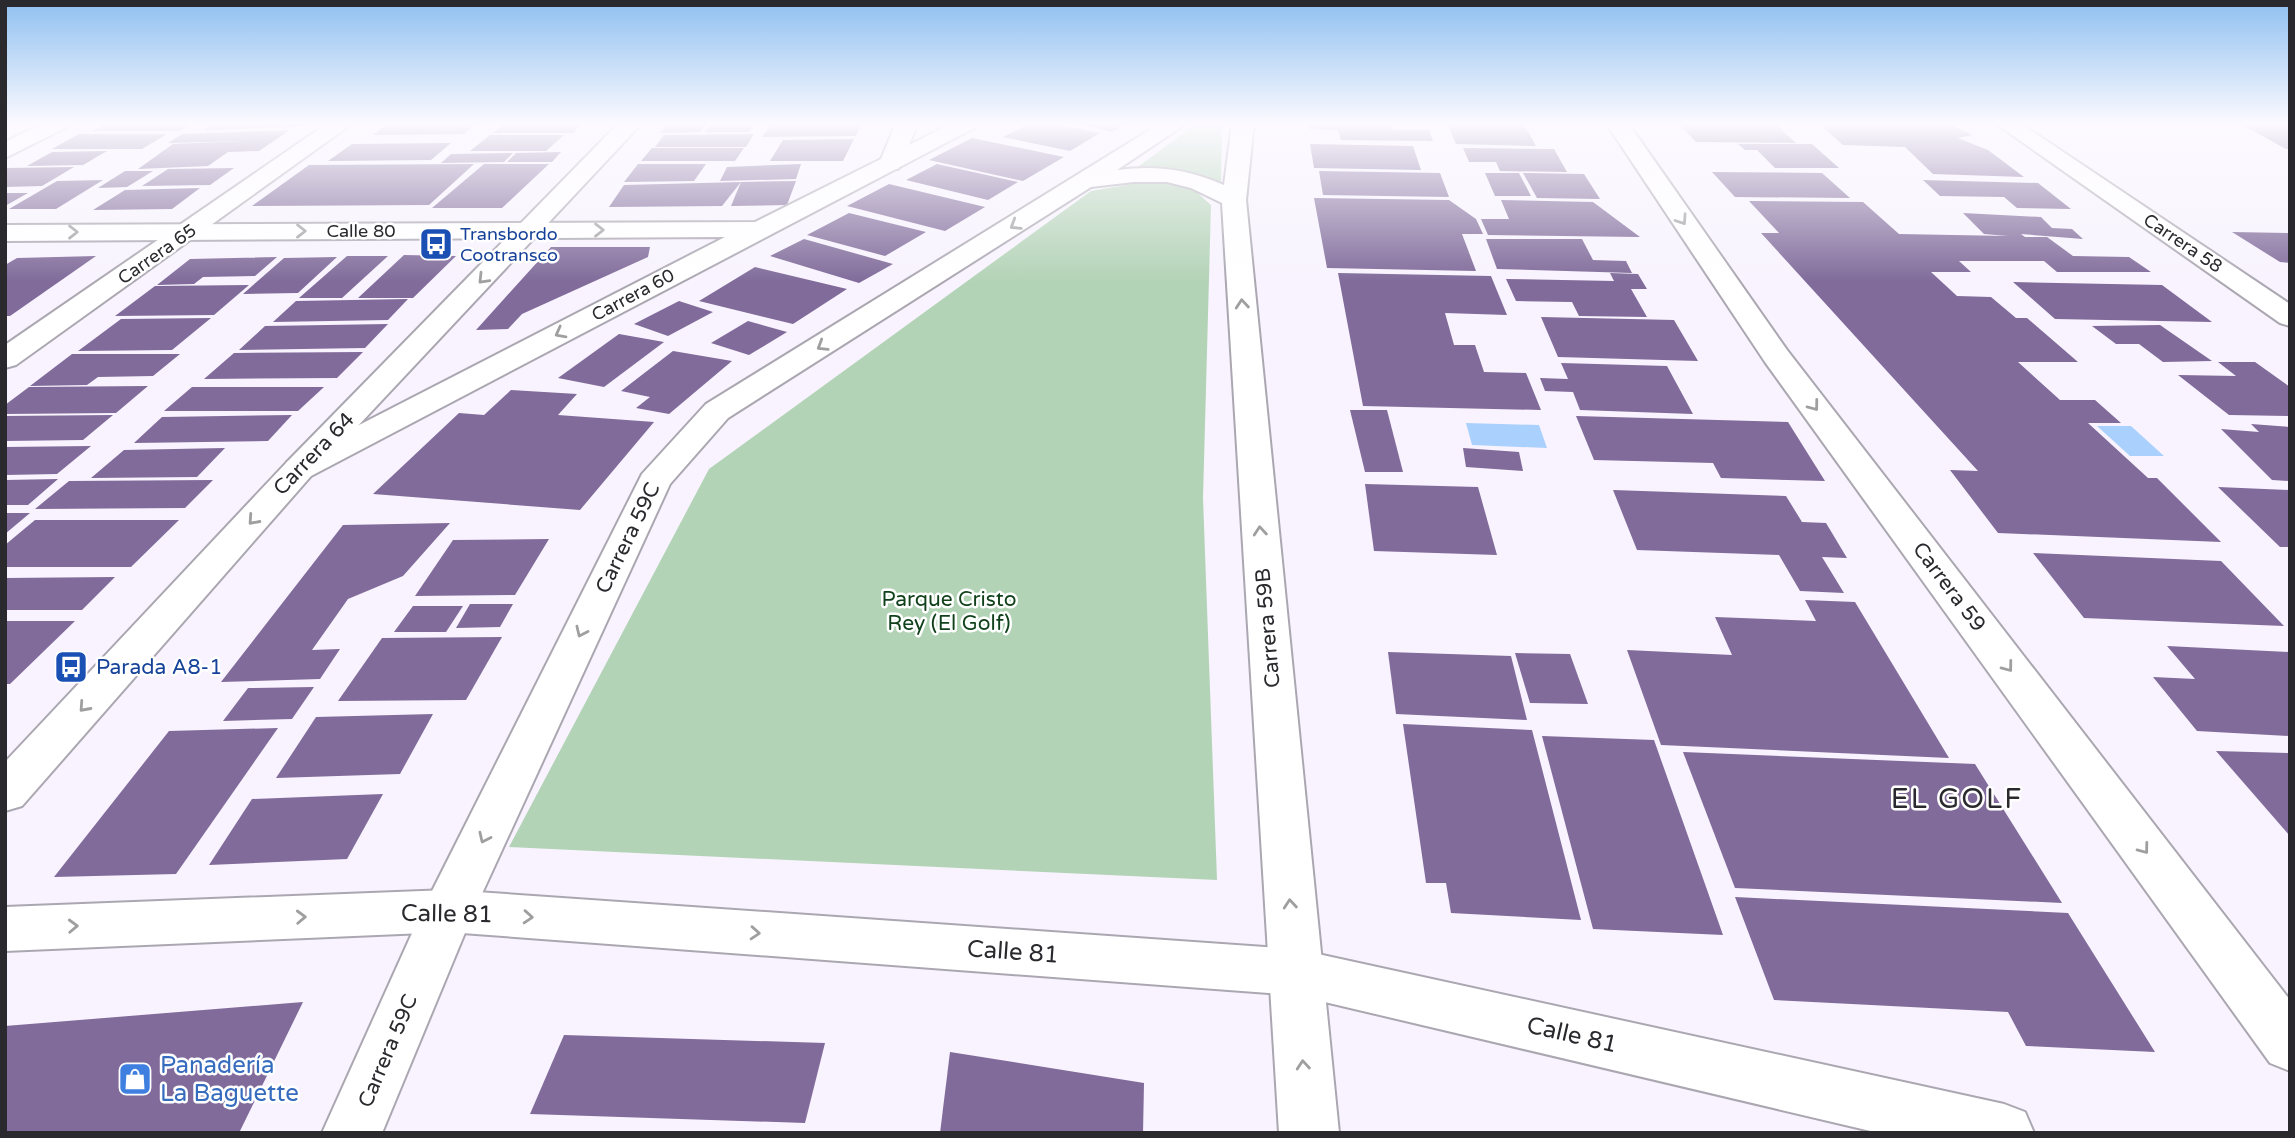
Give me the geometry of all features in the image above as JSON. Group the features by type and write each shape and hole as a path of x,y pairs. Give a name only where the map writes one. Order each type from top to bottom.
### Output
{"street":[{"name":"Carrera 65","path":"5,359 267,176"},
{"name":"Carrera 64","path":"5,793 299,469 581,176"},
{"name":"Carrera 60","path":"299,469 866,176"},
{"name":"Carrera 59C","path":"352,1133 448,911 654,481 717,411 1093,176"},
{"path":"1079,185 1119,176"},
{"path":"1172,176 1202,182 1234,200"},
{"name":"Carrera 59B","path":"1237,176 1234,200 1309,1133"},
{"name":"Carrera 59","path":"1653,176 1776,356 2290,1045"},
{"name":"Carrera 58","path":"2084,176 2290,317"},
{"name":"Calle 80","path":"5,233 760,229"},
{"name":"Calle 81","path":"5,929 448,911 1295,972 2004,1133"}],"green space":[{"path":"1195,176 1221,176 1221,185"},
{"name":"Parque Cristo Rey (El Golf)","path":"1150,181 1192,188 1211,205 1203,498 1217,880 509,847 709,469 1091,191"}],"water":[{"path":"1466,423 1539,425 1547,448 1472,445"},
{"path":"2097,426 2131,426 2164,456 2130,456"}],"building":[{"path":"5,176 59,176 42,186 5,187"},
{"path":"117,176 145,176 127,187 98,188"},
{"path":"157,176 223,176 210,185 142,186"},
{"path":"294,176 461,176 429,205 252,206"},
{"path":"470,176 536,176 502,208 432,208"},
{"path":"629,176 697,176 694,181 624,182"},
{"path":"722,176 797,176 796,179 720,181"},
{"path":"914,176 991,176 1018,182 988,200 906,180"},
{"path":"1001,176 1031,176 1023,181"},
{"path":"1320,176 1441,176 1449,197 1323,195"},
{"path":"1486,176 1521,176 1531,196 1495,196"},
{"path":"1525,176 1585,176 1600,199 1537,198"},
{"path":"1716,176 1825,176 1850,198 1735,197"},
{"path":"103,180 56,209 9,209 57,181"},
{"path":"1923,180 2038,183 2071,209 2017,208 2004,197 1940,196"},
{"path":"796,181 787,205 731,206 741,182"},
{"path":"741,182 722,206 609,207 624,185"},
{"path":"889,184 985,207 945,231 847,206"},
{"path":"200,188 172,209 93,210 125,190"},
{"path":"5,193 28,193 5,206"},
{"path":"1314,198 1449,200 1476,219 1483,234 1462,234 1476,271 1327,268"},
{"path":"1501,200 1593,202 1640,237 1488,235 1481,219 1509,219"},
{"path":"1749,201 1863,202 1899,234 2008,236 1984,234 1963,213 2041,217 2052,228 2072,229 2083,239 2021,234 2025,237 2047,237 2073,256 2129,257 2151,272 2057,272 2044,261 1959,261 1971,272 1931,272 1957,296 1991,297 2016,318 2027,318 2078,362 2018,362 2060,400 2095,400 2121,423 2088,423 2148,478 2157,478 2221,542 1998,533 1950,470 1978,471 1761,233 1779,233"},
{"path":"849,213 926,232 885,256 807,235"},
{"path":"2232,232 2290,233 2290,263 2280,262"},
{"path":"804,239 893,264 859,283 770,256"},
{"path":"1486,239 1582,239 1593,260 1626,261 1632,273 1497,269"},
{"path":"551,247 650,247 648,257 522,314 508,329 476,330"},
{"path":"404,255 456,256 413,298 358,298"},
{"path":"96,256 10,316 5,316 5,265 17,258"},
{"path":"347,256 388,256 342,298 299,298"},
{"path":"277,257 255,276 203,277 194,284 157,285 190,259"},
{"path":"337,257 298,293 243,294 284,258"},
{"path":"755,267 847,289 793,324 699,301"},
{"path":"1338,273 1491,276 1507,315 1445,313 1454,345 1475,345 1484,372 1526,373 1541,410 1363,406"},
{"path":"1610,273 1638,274 1647,289 1631,289 1647,317 1579,316 1572,302 1516,301 1506,279 1614,281"},
{"path":"2013,282 2162,285 2212,322 2055,319"},
{"path":"249,285 214,315 115,316 155,286"},
{"path":"408,299 388,320 273,322 296,301"},
{"path":"679,301 713,312 668,336 634,324"},
{"path":"1541,317 1674,320 1698,361 1558,357"},
{"path":"211,318 172,350 78,351 121,319"},
{"path":"748,321 787,332 749,355 711,343"},
{"path":"388,324 365,348 239,350 265,326"},
{"path":"2160,325 2212,361 2163,362 2139,344 2116,344 2092,326"},
{"path":"619,334 664,342 604,387 558,378"},
{"path":"673,351 732,361 669,414 636,408 650,397 621,391"},
{"path":"363,352 337,378 204,379 234,353"},
{"path":"72,354 180,354 153,376 98,377 87,385 30,386"},
{"path":"2218,362 2255,362 2290,387 2290,416 2229,415 2178,375 2236,376"},
{"path":"1561,363 1667,366 1693,414 1580,410 1573,392 1545,391 1540,378 1568,379"},
{"path":"148,386 116,413 5,414 5,405 29,387"},
{"path":"192,387 324,387 298,411 164,411"},
{"path":"511,390 577,394 558,415 654,422 580,510 373,494 459,413 484,415"},
{"path":"1350,410 1387,410 1403,472 1365,472"},
{"path":"113,415 83,440 5,441 5,416"},
{"path":"292,415 268,441 134,443 162,417"},
{"path":"1576,416 1788,422 1825,481 1721,478 1713,463 1594,460"},
{"path":"2251,424 2290,427 2290,481 2272,480 2221,429 2259,432"},
{"path":"91,446 57,474 5,475 5,447"},
{"path":"225,448 197,477 91,478 124,450"},
{"path":"1463,448 1519,452 1523,471 1466,467"},
{"path":"58,479 28,505 5,505 5,480"},
{"path":"213,480 185,508 35,509 69,481"},
{"path":"1365,484 1478,487 1497,555 1374,551"},
{"path":"2218,487 2290,490 2290,547 2280,547"},
{"path":"1613,490 1786,496 1802,522 1826,523 1847,558 1822,557 1844,593 1800,591 1779,555 1637,550"},
{"path":"5,513 30,513 5,534"},
{"path":"35,520 179,520 131,567 5,567 5,545"},
{"path":"450,523 403,576 348,599 312,650 340,649 320,679 221,682 343,525"},
{"path":"549,539 515,595 415,596 453,540"},
{"path":"2033,553 2221,561 2284,626 2084,618"},
{"path":"115,577 82,610 5,610 5,578"},
{"path":"1805,600 1855,602 1949,758 1661,745 1627,650 1732,655 1715,617 1816,621"},
{"path":"470,604 513,604 500,627 456,628"},
{"path":"413,606 463,606 446,632 394,632"},
{"path":"5,621 75,621 10,684 5,684"},
{"path":"502,637 466,700 338,701 382,638"},
{"path":"2167,646 2290,652 2290,736 2197,731 2153,677 2195,679"},
{"path":"1388,652 1511,656 1527,720 1396,714"},
{"path":"1515,653 1570,654 1588,704 1530,703"},
{"path":"314,687 292,719 223,721 248,688"},
{"path":"433,714 400,774 276,778 316,717"},
{"path":"1403,724 1532,730 1581,920 1451,913 1446,883 1426,883"},
{"path":"278,728 176,874 54,877 169,731"},
{"path":"1542,736 1654,740 1723,935 1593,929"},
{"path":"2216,751 2290,753 2290,836"},
{"path":"1683,752 1975,764 2062,903 1735,888"},
{"path":"383,794 347,859 209,865 252,799"},
{"path":"1735,897 2068,913 2155,1052 2026,1046 2008,1012 1774,1000"},
{"name":"Panadería La Baguette","path":"303,1002 239,1133 5,1133 5,1026"},
{"path":"564,1035 825,1043 805,1123 530,1114"},
{"path":"950,1052 1144,1083 1143,1133 940,1133"}],"place":[{"name":"Transbordo Cootransco","path":"436,244"},
{"name":"Parada A8-1","path":"71,667"},
{"name":"Panadería La Baguette","path":"135,1079"}],"district":[{"name":"EL GOLF","path":"1957,799"}]}
